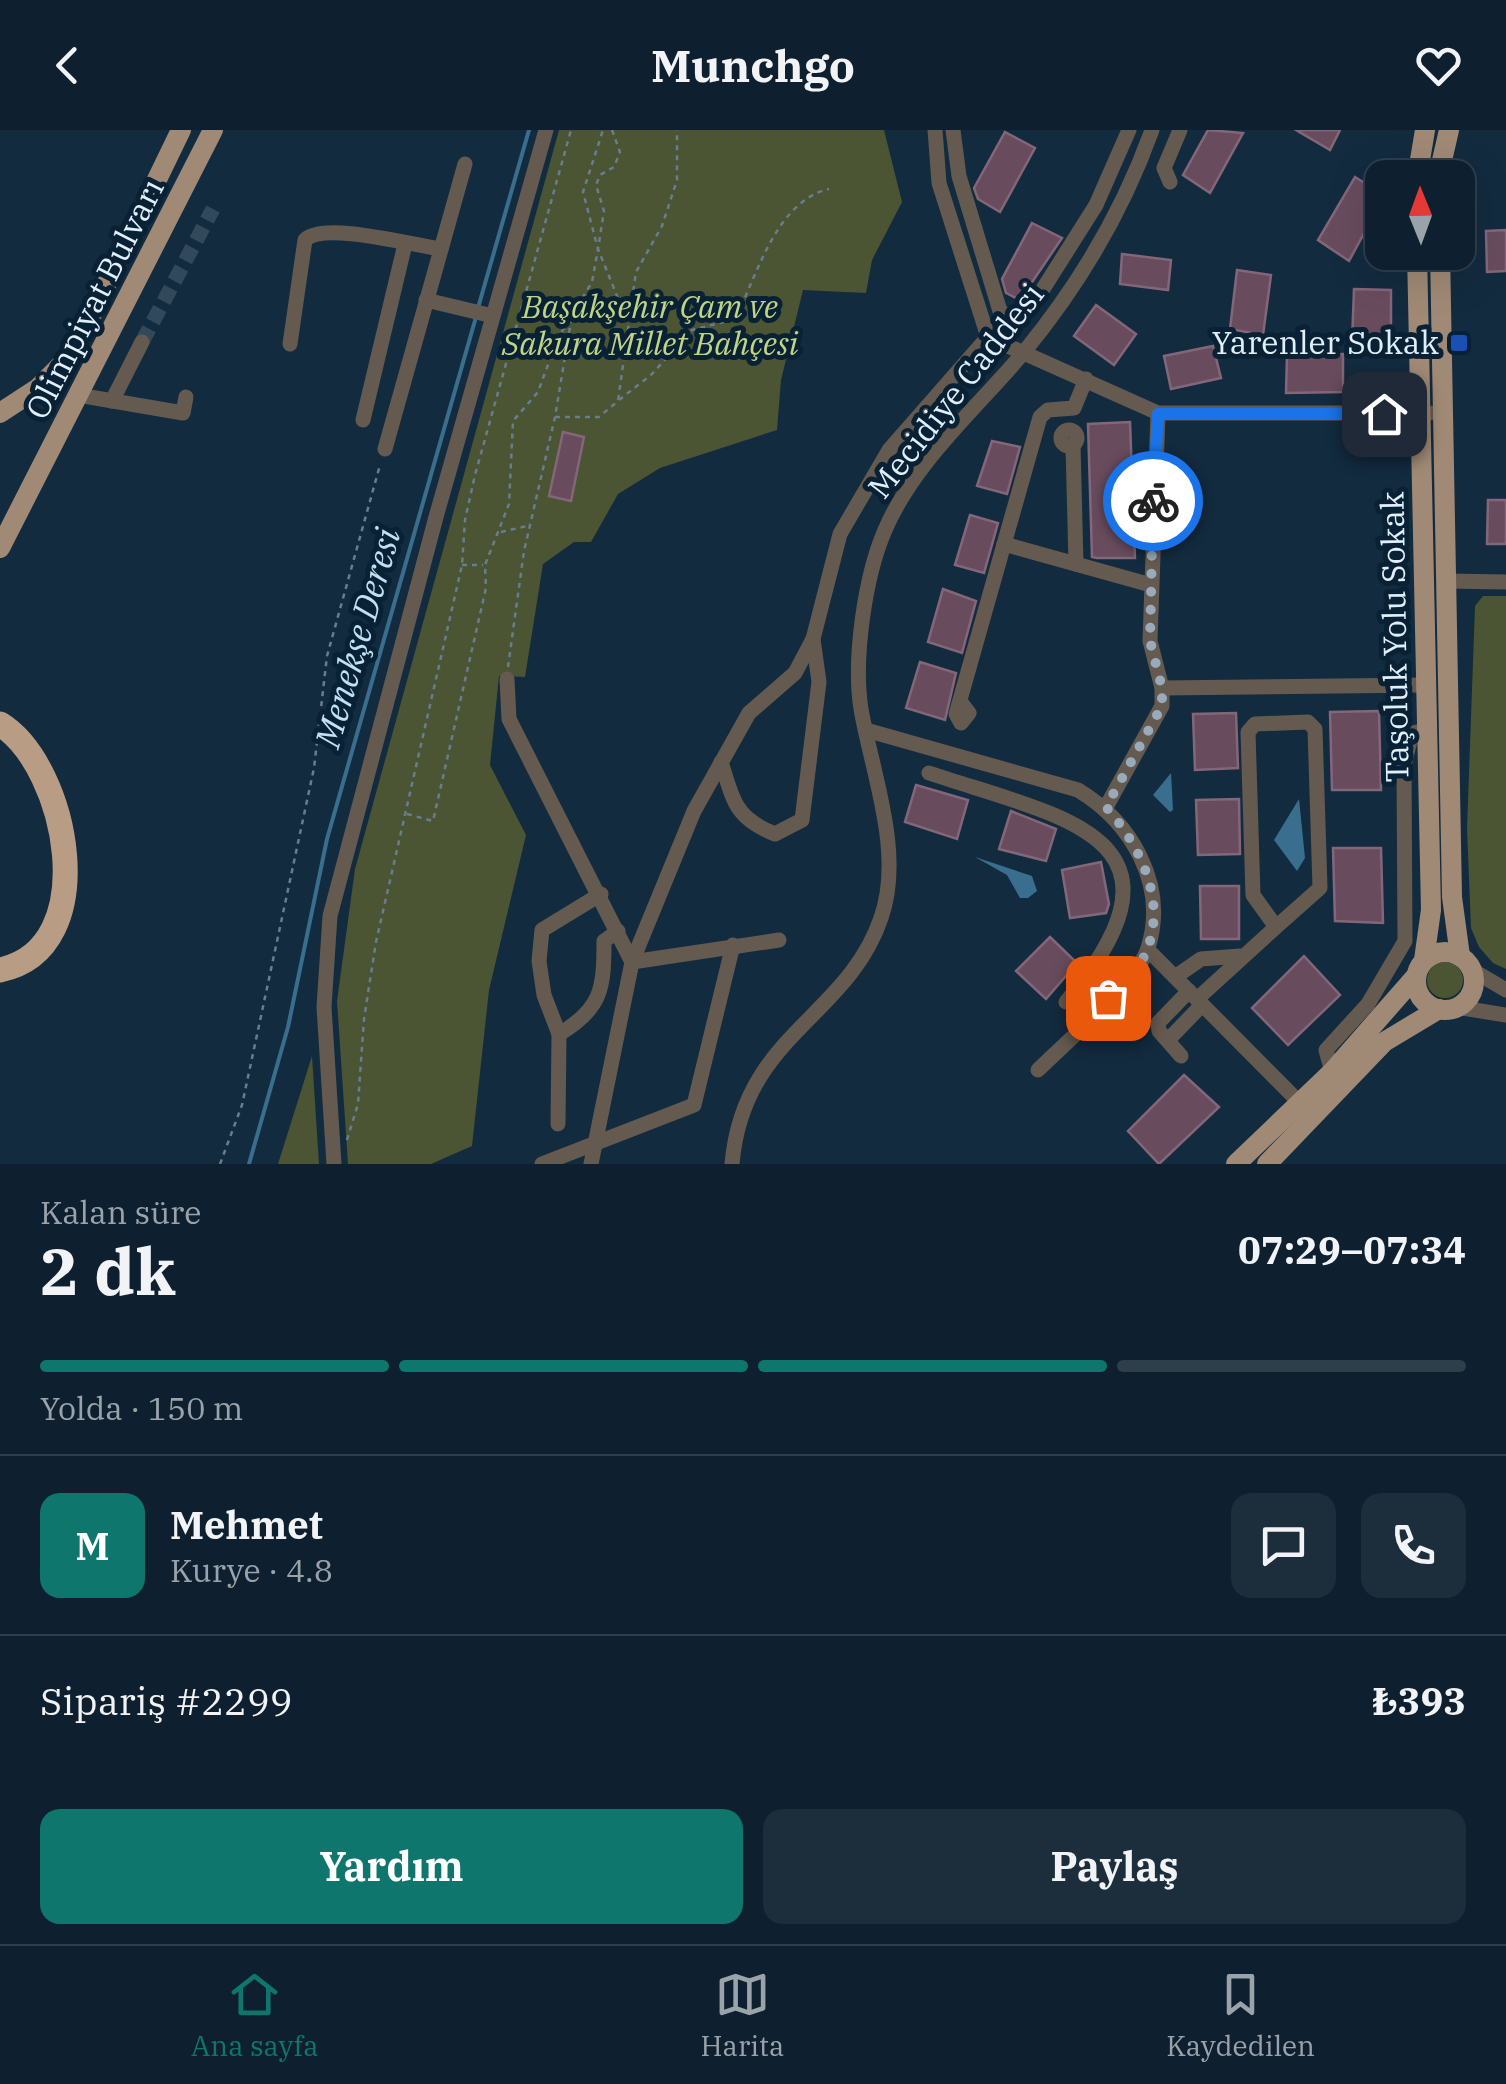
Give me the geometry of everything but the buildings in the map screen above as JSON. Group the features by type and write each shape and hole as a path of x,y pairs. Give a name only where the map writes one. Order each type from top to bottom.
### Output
{"highway":[{"path":"0,724 15,733 36,759 50,790 65,879 54,928 22,961 0,970"}],"main road":[{"path":"0,413 38,388 73,353 181,130"},
{"name":"Olimpiyat Bulvarı","path":"0,548 213,130"},
{"path":"1420,160 1425,130"},
{"path":"1442,160 1449,130"},
{"name":"Taşoluk Yolu Sokak","path":"1417,270 1431,910 1420,968"},
{"name":"Taşoluk Yolu Sokak","path":"1440,270 1452,897 1466,963"},
{"path":"1236,1164 1332,1072 1420,968 1442,952 1466,963 1473,988 1447,1008 1384,1042 1267,1164"},
{"path":"1420,968 1424,1000 1447,1008"}],"street":[{"path":"334,1164 324,1006 330,916 546,130"},
{"path":"935,130 940,183 988,337"},
{"path":"953,130 959,176 1000,310 1008,316 1031,308 1096,204 1129,130"},
{"name":"Mecidiye Caddesi","path":"732,1164 740,1113 749,1091 768,1060 849,973 872,942 883,914 888,885 884,822 860,705 862,632 872,568 885,528 950,435 1025,350 1105,237 1152,130"},
{"path":"1170,182 1164,168 1180,130"},
{"path":"385,449 466,164"},
{"path":"290,344 304,240 310,234 333,231 440,249"},
{"path":"363,420 405,244"},
{"path":"426,300 493,316"},
{"path":"988,337 1025,350 1158,414 1444,413"},
{"path":"592,1163 632,962 694,811 749,713 795,674 814,639 840,534 889,450 988,337"},
{"path":"112,401 142,342"},
{"path":"960,701 1040,417 1048,410 1074,408 1086,380"},
{"path":"78,396 184,413 186,396"},
{"path":"1106,807 1162,706 1162,688 1150,641 1158,414"},
{"path":"1073,445 1076,564"},
{"path":"1004,544 1151,584"},
{"path":"1447,581 1506,582"},
{"path":"721,762 734,803 749,823 776,834 802,820 818,682 814,639"},
{"path":"507,679 509,720 601,894 632,962"},
{"path":"1162,688 1426,685"},
{"path":"1181,1056 1158,1023 1196,998 1320,888 1315,730 1308,722 1255,724 1248,732 1253,895 1276,927"},
{"path":"866,730 1078,790 1106,807 1139,851 1148,876 1152,914 1148,950 1132,975 1038,1070"},
{"path":"1332,1072 1326,1050 1368,1004 1405,941 1404,766 1412,733 1427,730"},
{"path":"983,791 992,766"},
{"path":"930,773 1058,814 1091,831 1113,854 1122,891 1118,929 1097,965 1066,1002"},
{"path":"558,1124 559,1034 544,995 539,961 542,930 601,894"},
{"path":"559,1034 580,1022 600,998 604,941 618,930"},
{"path":"632,962 779,940"},
{"path":"542,1164 694,1105 733,945"},
{"path":"1148,950 1299,1102"},
{"path":"1175,977 1201,959 1240,956"},
{"path":"1466,963 1506,990"},
{"path":"1447,1008 1506,1014"}],"path":[{"path":"333,1145 349,1140 354,1127 376,942 462,564 474,475 571,130"},
{"path":"603,130 582,192 598,248 628,322"},
{"path":"406,814 433,822 486,588 485,565 510,504 513,421 538,392 557,340 586,298 604,211 596,185 600,175 614,167 620,152 612,130"},
{"path":"618,401 636,272 662,226 674,190 680,155 677,130"},
{"path":"555,417 598,417 641,384 692,330 735,319 780,226 813,192 829,189"},
{"path":"507,679 530,525 555,417 571,319"},
{"path":"220,1164 242,1105 314,768 327,656 385,449"},
{"path":"499,532 530,525"},
{"path":"462,564 485,565"}],"green space":[{"name":"Başakşehir Çam ve Sakura Millet Bahçesi","path":"559,130 884,130 902,202 872,260 866,293 803,290 781,380 777,430 660,468 618,494 591,542 574,542 543,564 525,677 499,676 490,765 526,835 489,990 472,1146 431,1164 348,1164 337,1001 355,869"},
{"path":"1483,596 1506,596 1506,969 1493,963 1479,947 1471,928 1467,829 1475,606"},
{"path":"1445,962 1458,967 1463,980 1458,993 1445,998 1432,993 1427,980 1432,967"},
{"path":"312,1056 319,1164 278,1164"}],"water":[{"path":"1171,773 1173,810 1170,812 1153,795"},
{"path":"1299,799 1305,858 1297,871 1274,840"},
{"path":"975,857 1032,876 1037,891 1028,898 1020,898 1007,875"}],"waterway":[{"name":"Menekşe Deresi","path":"478,308 529,130"},
{"name":"Menekşe Deresi","path":"249,1164 288,1027 327,839 476,317"}],"tunnel":[{"path":"142,342 213,209"}],"way so far":[{"path":"1108,998 1132,975 1148,950 1152,914 1148,876 1139,851 1106,807 1162,706 1162,688 1150,641 1153,501"}],"place":[{"name":"Yarenler Sokak","path":"1459,343"}],"route":[{"path":"1153,501 1158,414 1384,414"}]}
